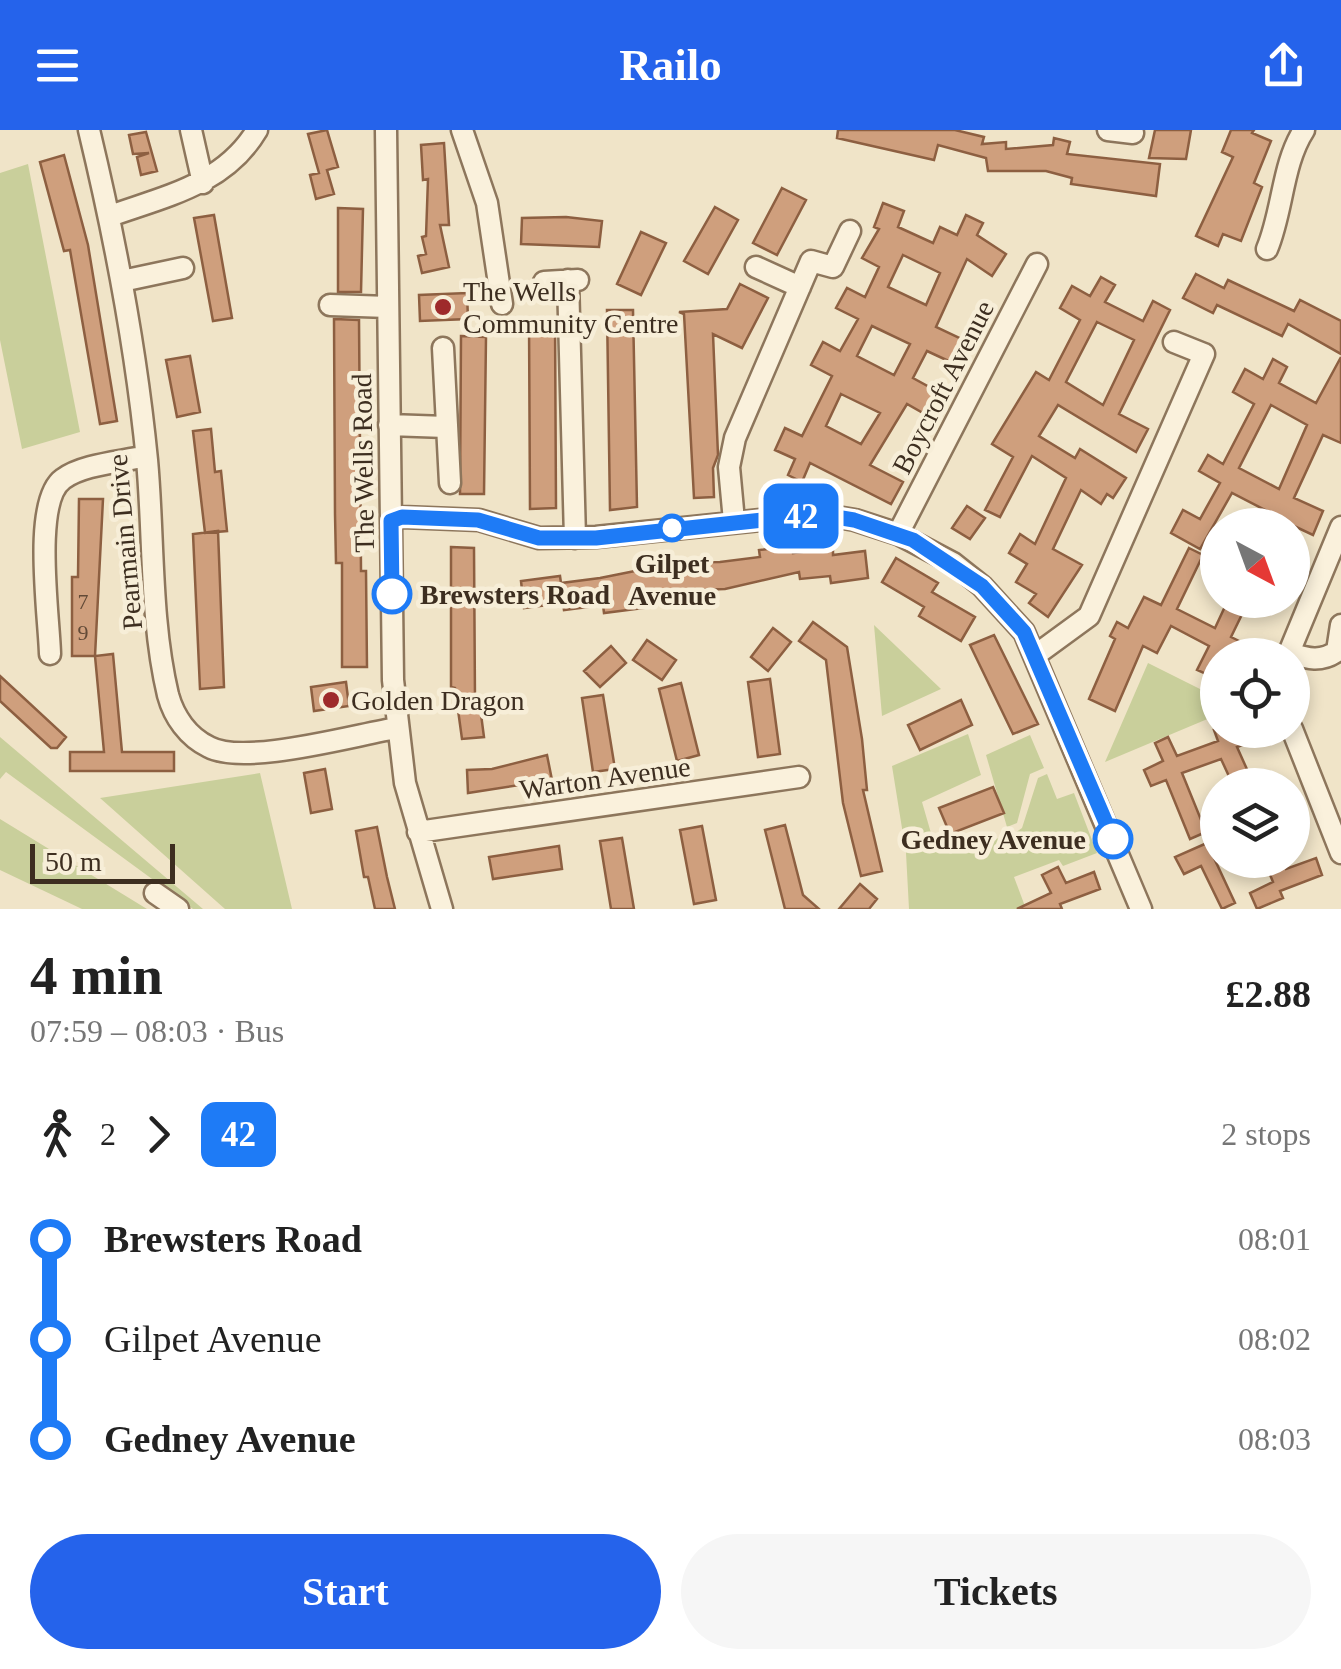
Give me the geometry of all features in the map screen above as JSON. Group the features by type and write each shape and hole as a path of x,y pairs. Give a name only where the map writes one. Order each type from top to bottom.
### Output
{"street":[{"name":"Pearmain Drive","path":"89,130 122,281 146,456 164,672 178,720 212,749 259,751 310,736 397,728"},
{"path":"192,130 203,183"},
{"path":"110,216 203,183 226,168 257,130"},
{"name":"The Wells Road","path":"386,130 397,728 406,804 442,909"},
{"path":"462,130 486,203 502,304"},
{"path":"1108,130 1133,133"},
{"path":"1267,249 1288,228 1296,143 1304,130"},
{"path":"734,521 730,468 735,438 811,261 833,267 850,230"},
{"name":"Boycroft Avenue","path":"898,534 1037,264"},
{"path":"756,267 800,287"},
{"path":"122,281 183,268"},
{"path":"544,282 573,280 575,538"},
{"path":"330,305 388,307"},
{"path":"1037,654 1089,616 1120,546 1204,354 1174,342"},
{"path":"444,348 450,483"},
{"path":"389,425 446,427"},
{"path":"50,654 44,624 45,516 49,492 66,476 146,456"},
{"path":"391,521 402,517 478,520 539,538 575,538 818,514 898,534 954,563 982,586 1024,632 1037,654 1141,909"},
{"path":"1295,638 1340,532"},
{"path":"1310,659 1330,657 1337,651 1341,626"},
{"path":"1300,748 1341,853"},
{"name":"Warton Avenue","path":"418,832 799,777"},
{"path":"155,893 178,909"}],"green space":[{"path":"28,164 80,432 22,449 0,340 0,173"},
{"path":"874,625 941,689 882,716"},
{"path":"1148,663 1200,689 1200,722 1105,762"},
{"path":"968,734 981,775 922,802 935,847 1009,837 1022,828 1038,778 1047,774 1057,799 1074,793 1097,853 1063,866 1059,860 1014,877 1026,909 909,909 906,853 892,766"},
{"path":"1030,735 1044,768 1030,774 1017,823 1007,827 986,755"},
{"path":"0,737 203,909 193,909 6,772 0,779"},
{"path":"260,773 292,909 225,909 100,798"},
{"path":"0,819 147,909 82,909 0,870"}],"building":[{"path":"327,130 338,167 327,170 334,194 316,199 310,175 319,173 308,134"},
{"path":"838,130 955,130 984,137 982,144 1006,142 1006,149 1053,145 1054,138 1070,142 1067,154 1160,164 1156,196 1071,184 1072,178 1046,171 988,171 986,158 938,145 934,160 837,138"},
{"path":"1155,130 1191,130 1186,159 1149,158"},
{"path":"1231,130 1254,130 1252,133 1271,141 1254,183 1262,187 1241,241 1223,234 1218,246 1196,236 1233,157 1222,152"},
{"path":"146,132 157,171 141,175 137,157 149,153 133,154 129,135"},
{"path":"444,143 449,225 440,225 449,267 422,273 418,256 426,254 422,237 426,236 428,179 423,180 421,145"},
{"path":"64,155 88,245 117,421 100,424 70,250 64,251 40,162"},
{"path":"782,188 806,200 777,255 753,243"},
{"path":"883,203 904,211 898,227 933,243 940,227 957,235 966,215 983,223 977,235 1006,254 992,276 967,259 936,327 966,341 955,364 927,351 913,378 942,394 930,417 907,404 870,465 903,482 891,504 810,463 802,482 788,475 795,459 775,450 785,428 802,436 832,376 811,365 823,342 840,351 858,319 836,308 847,288 865,297 879,267 862,258 879,229 874,227","holes":["903,255 940,273 926,305 888,287","872,326 910,344 894,375 857,356","841,394 880,413 861,444 826,426"]},
{"path":"715,207 738,220 708,274 684,261"},
{"path":"338,208 363,209 361,292 338,292"},
{"path":"214,215 232,318 213,321 194,218"},
{"path":"522,218 602,221 599,247 521,244"},
{"path":"641,232 666,243 641,295 617,284"},
{"path":"1196,274 1224,288 1228,280 1294,311 1300,300 1341,321 1341,354 1288,324 1282,336 1217,305 1213,313 1183,298"},
{"path":"1101,277 1115,285 1105,302 1143,321 1153,301 1170,310 1119,414 1148,429 1136,452 1058,405 1039,436 1075,458 1080,449 1126,478 1113,498 1107,494 1101,504 1081,490 1053,549 1082,565 1048,617 1029,603 1036,594 1016,582 1027,564 1009,553 1020,534 1035,544 1066,478 1032,456 1000,517 985,510 1013,457 992,444 1036,372 1049,380 1080,320 1060,308 1072,286 1090,296","holes":["1097,322 1134,340 1103,405 1066,382"]},
{"path":"740,284 768,298 742,348 713,334 718,455 713,468 714,497 694,498 684,314 679,312 727,309"},
{"name":"The Wells Community Centre","path":"467,293 468,319 420,321 419,295"},
{"path":"607,310 633,310 637,507 610,510"},
{"path":"555,318 556,508 530,509 529,319"},
{"path":"334,319 359,320 361,571 366,571 367,667 342,667 342,563 336,563"},
{"path":"461,336 486,337 484,494 460,494"},
{"path":"190,356 200,412 177,417 166,360"},
{"path":"1341,357 1341,443 1323,435 1294,498 1323,511 1313,535 1310,508 1261,508 1232,493 1223,508 1206,508 1220,483 1199,471 1208,455 1223,464 1254,404 1233,392 1245,369 1263,379 1273,359 1287,367 1279,383 1316,403","holes":["1271,405 1307,425 1279,489 1239,468"]},
{"path":"211,429 215,472 221,471 227,531 205,533 193,431"},
{"path":"79,499 103,499 95,656 72,656 72,577 78,577"},
{"path":"967,506 985,518 970,539 952,528"},
{"path":"1183,510 1200,519 1200,549 1171,533"},
{"path":"218,531 224,687 200,689 193,534"},
{"path":"792,546 793,553 833,548 833,555 865,551 868,578 831,583 830,576 800,579 799,572 725,589 642,592 644,608 604,613 603,605 564,610 563,603 524,608 521,581 560,576 561,583 600,578 650,568 649,563 720,562 760,557 759,550"},
{"path":"451,547 474,548 475,700 479,699 484,737 462,739 455,688 451,687"},
{"path":"1189,548 1200,554 1200,561 1177,609 1215,628 1220,618 1240,618 1233,638 1200,638 1200,641 1171,626 1157,653 1143,646 1115,711 1089,699 1115,639 1110,636 1117,622 1128,628 1144,597 1161,605"},
{"path":"896,558 938,583 932,592 975,617 961,641 919,616 924,607 882,582"},
{"path":"813,622 847,647 862,739 867,790 863,790 882,871 861,876 843,803 826,660 799,641"},
{"path":"773,628 791,642 768,671 751,657"},
{"path":"994,635 1038,724 1013,734 970,645"},
{"path":"647,640 676,660 662,680 633,660"},
{"path":"611,646 626,663 600,687 584,671"},
{"path":"113,654 122,752 174,752 174,771 70,771 70,752 104,752 95,656"},
{"path":"0,676 66,737 57,748 51,748 0,701"},
{"path":"770,679 780,754 758,757 748,682"},
{"name":"Golden Dragon","path":"346,682 349,706 314,711 311,687"},
{"path":"681,683 699,755 677,761 659,689"},
{"path":"603,695 615,769 593,772 582,698"},
{"path":"961,700 972,725 920,750 908,725"},
{"path":"1168,737 1177,756 1200,748 1237,748 1246,768 1225,768 1221,759 1182,773 1200,817 1200,835 1190,839 1166,780 1151,786 1144,770 1163,761 1155,743"},
{"path":"547,755 552,780 468,793 467,770 492,769"},
{"path":"325,769 332,809 311,813 304,773"},
{"path":"993,787 1004,813 950,834 939,808"},
{"path":"785,825 803,895 819,909 785,909 765,830"},
{"path":"702,826 716,900 694,904 680,830"},
{"path":"377,827 395,909 375,909 368,877 364,877 356,831"},
{"path":"622,838 634,909 611,909 600,841"},
{"path":"559,846 562,869 493,879 489,857"},
{"path":"1200,846 1200,866 1184,874 1175,857"},
{"path":"1316,858 1322,875 1280,891 1283,898 1257,909 1250,893 1273,882 1271,878 1310,878 1310,860"},
{"path":"1058,867 1066,883 1094,872 1100,889 1060,904 1062,909 1017,909 1051,893 1042,875"},
{"path":"1207,878 1223,878 1235,903 1222,909"},
{"path":"860,884 877,899 869,909 839,909"}],"bus line":[{"name":"42","path":"392,594 391,521 402,517 478,520 539,538 596,538 818,514 854,520 913,540 954,563 982,586 1024,632 1037,654 1113,839"}],"place":[{"name":"The Wells Community Centre","path":"443,307"},
{"name":"Gilpet Avenue","path":"672,528"},
{"name":"Brewsters Road","path":"392,594"},
{"name":"Golden Dragon","path":"331,700"},
{"name":"Gedney Avenue","path":"1113,839"}]}
